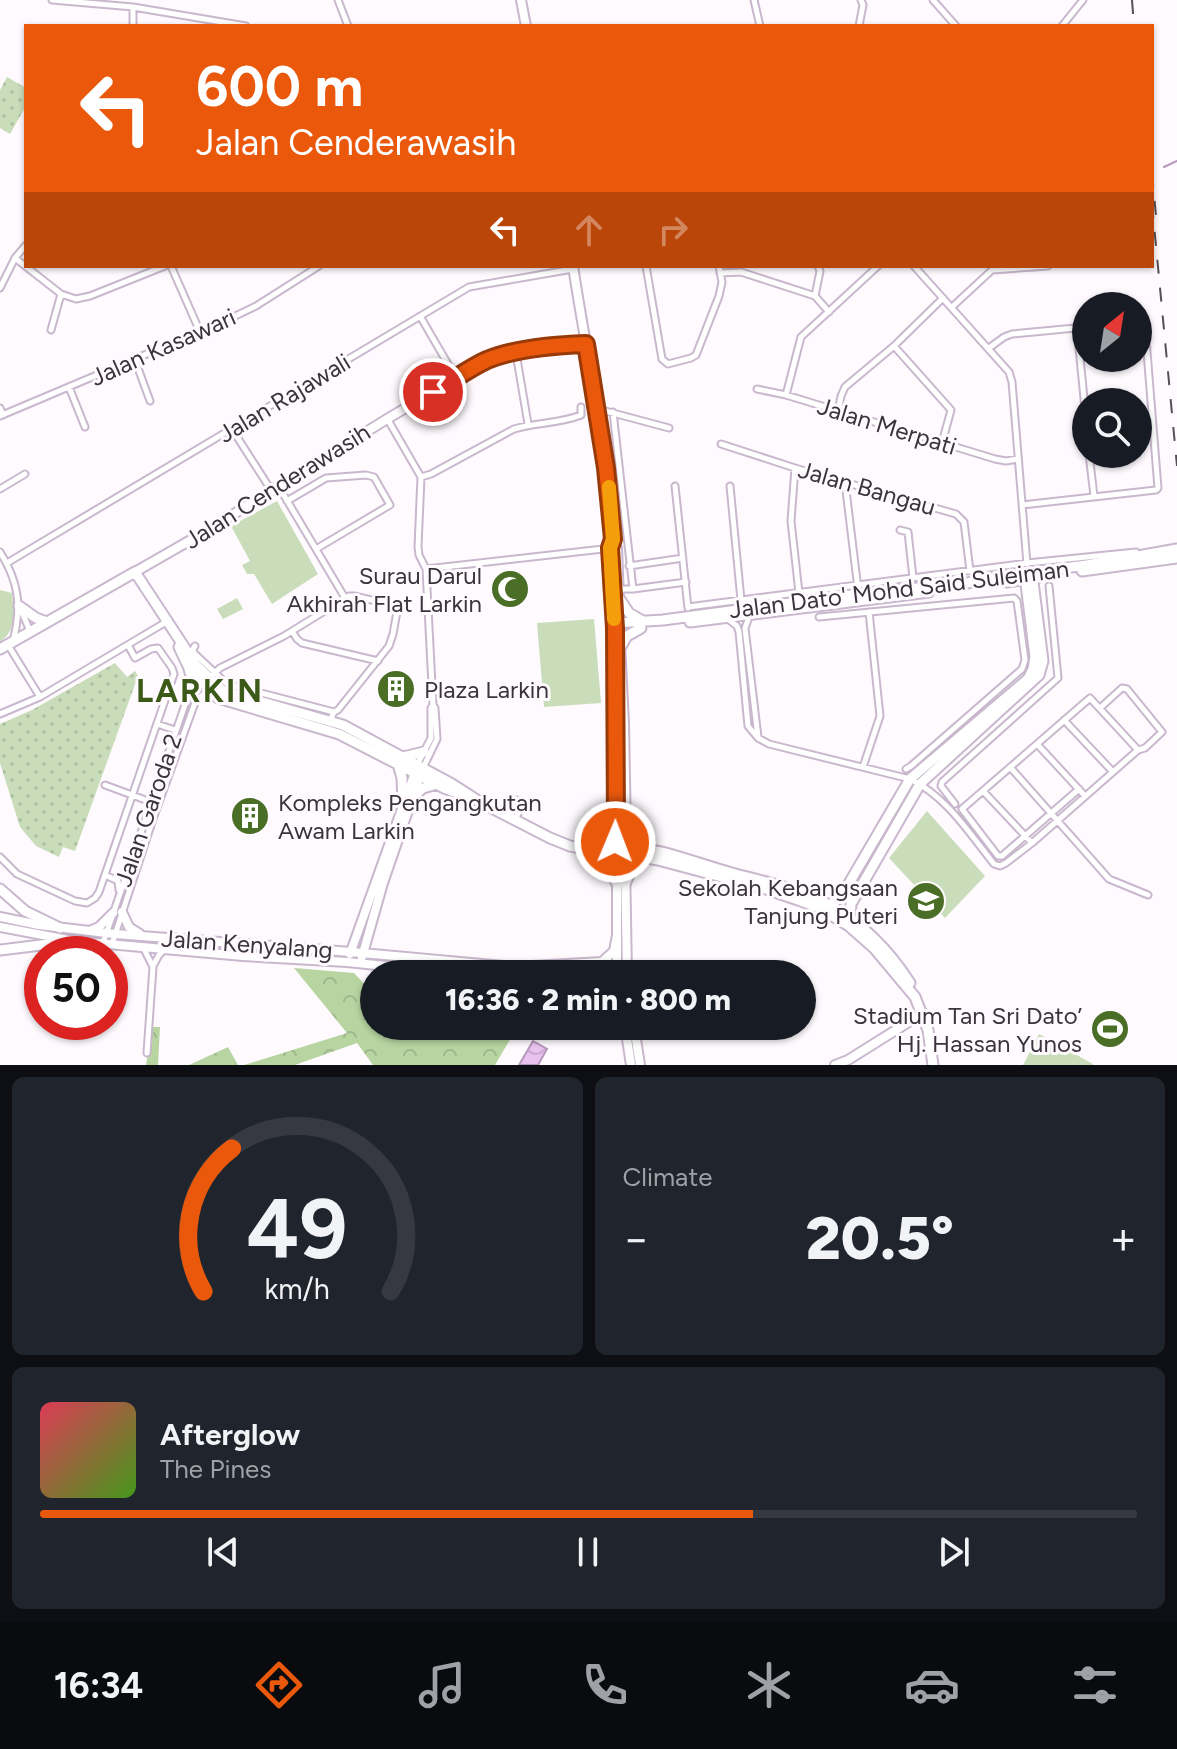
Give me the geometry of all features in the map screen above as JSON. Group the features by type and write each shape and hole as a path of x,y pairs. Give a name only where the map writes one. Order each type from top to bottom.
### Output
{"main road":[{"name":"Jalan Dato' Mohd Said Suleiman","path":"617,625 728,619 858,590 967,583 1157,552 1175,554"},
{"name":"Jalan Dato' Mohd Said Suleiman","path":"644,624 688,612 802,601 1175,554"},
{"path":"135,572 196,665 223,691 332,716 401,761 427,753"},
{"name":"Jalan Cenderawasih","path":"7,645 135,572"},
{"path":"830,905 841,897 912,777 967,730 1036,680 1041,670 1034,655 1028,572"},
{"path":"619,593 624,607 644,624 627,636 620,648"},
{"path":"19,606 47,622"},
{"path":"174,633 192,679 188,696"},
{"path":"188,666 208,677 213,693 228,702 339,734 452,784 473,798 561,842 620,859 641,857 675,864 763,888 817,907 862,936 915,997"},
{"path":"421,771 427,753"},
{"path":"401,761 403,805"},
{"path":"421,771 437,784 473,798"},
{"path":"850,918 851,904 912,777"},
{"path":"413,797 423,788 437,784"},
{"path":"625,827 635,841 651,850"},
{"path":"614,840 610,851 620,859"},
{"path":"592,850 621,840 772,884 830,905 850,918 895,961 912,985 928,1030 933,1065"},
{"path":"620,859 631,853 629,844"},
{"path":"592,850 621,884 641,857"},
{"path":"0,889 25,911 60,928"},
{"path":"0,950 24,947"}],"street":[{"path":"52,0 133,7 234,24"},
{"path":"338,0 347,24"},
{"path":"521,0 526,24"},
{"path":"754,0 760,24"},
{"path":"859,24 861,0"},
{"path":"933,0 954,24"},
{"path":"1064,24 1083,0"},
{"path":"133,7 133,24"},
{"path":"0,288 24,247"},
{"path":"15,258 24,265"},
{"path":"28,268 61,294 83,299 163,268"},
{"path":"169,268 200,332"},
{"name":"Jalan Kasawari","path":"1,416 256,306 316,268"},
{"name":"Jalan Rajawali","path":"7,563 469,287 568,268"},
{"path":"573,268 610,492 624,724 625,827 629,844"},
{"path":"646,268 663,362 668,364 696,355 719,296 722,282 720,270 741,272 815,296 829,312"},
{"path":"815,296 819,268"},
{"path":"786,395 801,337 876,268"},
{"path":"845,482 858,590 913,578 970,571 1028,572 1009,372 916,268"},
{"path":"952,307 992,270 1020,268"},
{"path":"51,330 61,294"},
{"path":"838,412 845,387 894,346 943,298"},
{"path":"420,316 456,379"},
{"path":"989,348 1012,334 1072,328"},
{"name":"Jalan Cenderawasih","path":"135,572 485,361 585,340"},
{"path":"894,346 951,410 942,443"},
{"path":"516,353 528,424"},
{"path":"135,360 150,401"},
{"path":"1022,505 1156,490 1159,486 1149,372"},
{"path":"69,387 85,427"},
{"name":"Jalan Merpati","path":"757,389 786,395 995,459 1018,459"},
{"path":"421,477 528,424 574,418 581,414 581,407"},
{"path":"0,408 1,416"},
{"path":"598,409 669,428"},
{"path":"613,412 633,589"},
{"path":"387,419 421,477 418,547 426,569 433,705 432,733 421,771"},
{"path":"232,429 274,488 287,501 345,598 354,596 398,606 391,643 332,716"},
{"name":"Jalan Bangau","path":"721,444 956,514 964,522 970,571"},
{"path":"675,486 688,612 741,600 802,601 791,521 795,468"},
{"path":"1091,468 1094,496"},
{"path":"0,489 25,474"},
{"path":"287,501 326,478 374,477 390,505 316,549"},
{"path":"730,486 741,600"},
{"path":"900,530 908,532 913,578"},
{"path":"426,569 613,545"},
{"path":"613,545 619,593 614,840"},
{"path":"0,552 7,563 30,632"},
{"path":"629,566 683,558"},
{"path":"619,593 686,582"},
{"path":"955,804 940,784 1055,682 1058,674 1049,586"},
{"name":"Jalan Garoda 2","path":"118,912 119,895 188,696 208,677 345,598"},
{"path":"819,617 1014,598 1034,655"},
{"path":"19,606 19,618 7,645 40,697"},
{"path":"863,767 880,716 869,612"},
{"path":"751,615 745,628 758,738"},
{"path":"728,619 734,622 739,632 748,726 758,738 769,744 912,777 932,791 994,864 1000,866 1032,843 1162,732 1127,689 1122,688 1100,708"},
{"path":"0,714 40,697 167,622"},
{"path":"292,631 302,643 378,661"},
{"path":"0,857 17,874 75,901 87,903 95,898 174,674 158,648 135,658 128,645"},
{"path":"195,646 194,653 208,677"},
{"path":"912,777 911,766 967,730 1022,669 1025,660 1034,655 1056,654"},
{"name":"Jalan Garoda 2","path":"110,936 196,700 204,694 213,693"},
{"path":"1079,789 1002,856 998,856 962,812 965,806 1089,699 1138,750"},
{"path":"1064,720 1113,772"},
{"path":"157,724 175,730"},
{"path":"967,730 982,745"},
{"path":"1037,744 1085,796"},
{"path":"1010,767 1109,879 1148,895"},
{"name":"Jalan Kenyalang","path":"361,960 421,771"},
{"name":"Jalan Kenyalang","path":"348,962 403,805 421,771"},
{"path":"105,785 151,802"},
{"path":"983,791 1032,843"},
{"path":"515,820 517,800"},
{"path":"620,859 626,960"},
{"path":"105,875 118,881 119,895"},
{"path":"617,960 621,884"},
{"path":"87,931 99,927 118,912 129,927 145,936"},
{"name":"Jalan Kenyalang","path":"0,917 60,928 360,963"},
{"name":"Jalan Kenyalang","path":"0,927 48,936"},
{"path":"363,953 515,967 597,963 614,951 617,935"},
{"path":"332,951 356,936"},
{"path":"366,938 382,955"},
{"name":"Jalan Kenyalang","path":"128,946 363,953"},
{"path":"143,947 153,967"},
{"path":"147,1053 153,967 165,949"},
{"path":"835,1065 923,1013"},
{"path":"627,1040 631,1065"},
{"path":"636,1040 640,1065"}],"green space":[{"path":"7,77 24,87 24,110 10,134 0,128 0,90"},
{"path":"277,501 318,574 272,604 254,574 247,574 242,565 250,561 231,526"},
{"path":"0,590 12,593 14,614 9,632 0,642"},
{"path":"237,598 243,609 223,619 217,609"},
{"path":"594,619 601,703 544,707 537,623"},
{"path":"115,663 127,677 135,671 138,676 75,851 63,847 59,857 36,846 20,827 0,763 0,724 32,710"},
{"path":"927,811 985,876 945,918 889,858"},
{"path":"294,968 354,973 360,979 360,1040 510,1040 495,1065 373,1065 357,1043 295,1065 244,1065 347,1033"},
{"path":"152,1027 160,1027 158,1065 146,1065"},
{"path":"1039,1034 1093,1064 1093,1065 1023,1065"},
{"path":"228,1047 238,1065 189,1065"}],"water":[{"path":"533,1041 547,1049 538,1065 519,1065"}],"waterway":[{"path":"1164,167 1177,161"}],"railway":[{"path":"1132,0 1134,24"},
{"path":"1154,194 1156,216"},
{"path":"1154,225 1177,466"}],"slow traffic":[{"path":"609,487 614,619"}],"place":[{"name":"Surau Darul Akhirah Flat Larkin","path":"510,589"},
{"name":"Plaza Larkin","path":"396,689"},
{"name":"Kompleks Pengangkutan Awam Larkin","path":"250,816"},
{"name":"Sekolah Kebangsaan Tanjung Puteri","path":"926,901"},
{"name":"Stadium Tan Sri Dato’ Hj. Hassan Yunos","path":"1110,1029"}],"district":[{"name":"LARKIN","path":"200,691"}],"route":[{"path":"433,392 485,361 500,356 561,345 586,344 610,492 613,539 610,548 615,628 615,842"}]}
